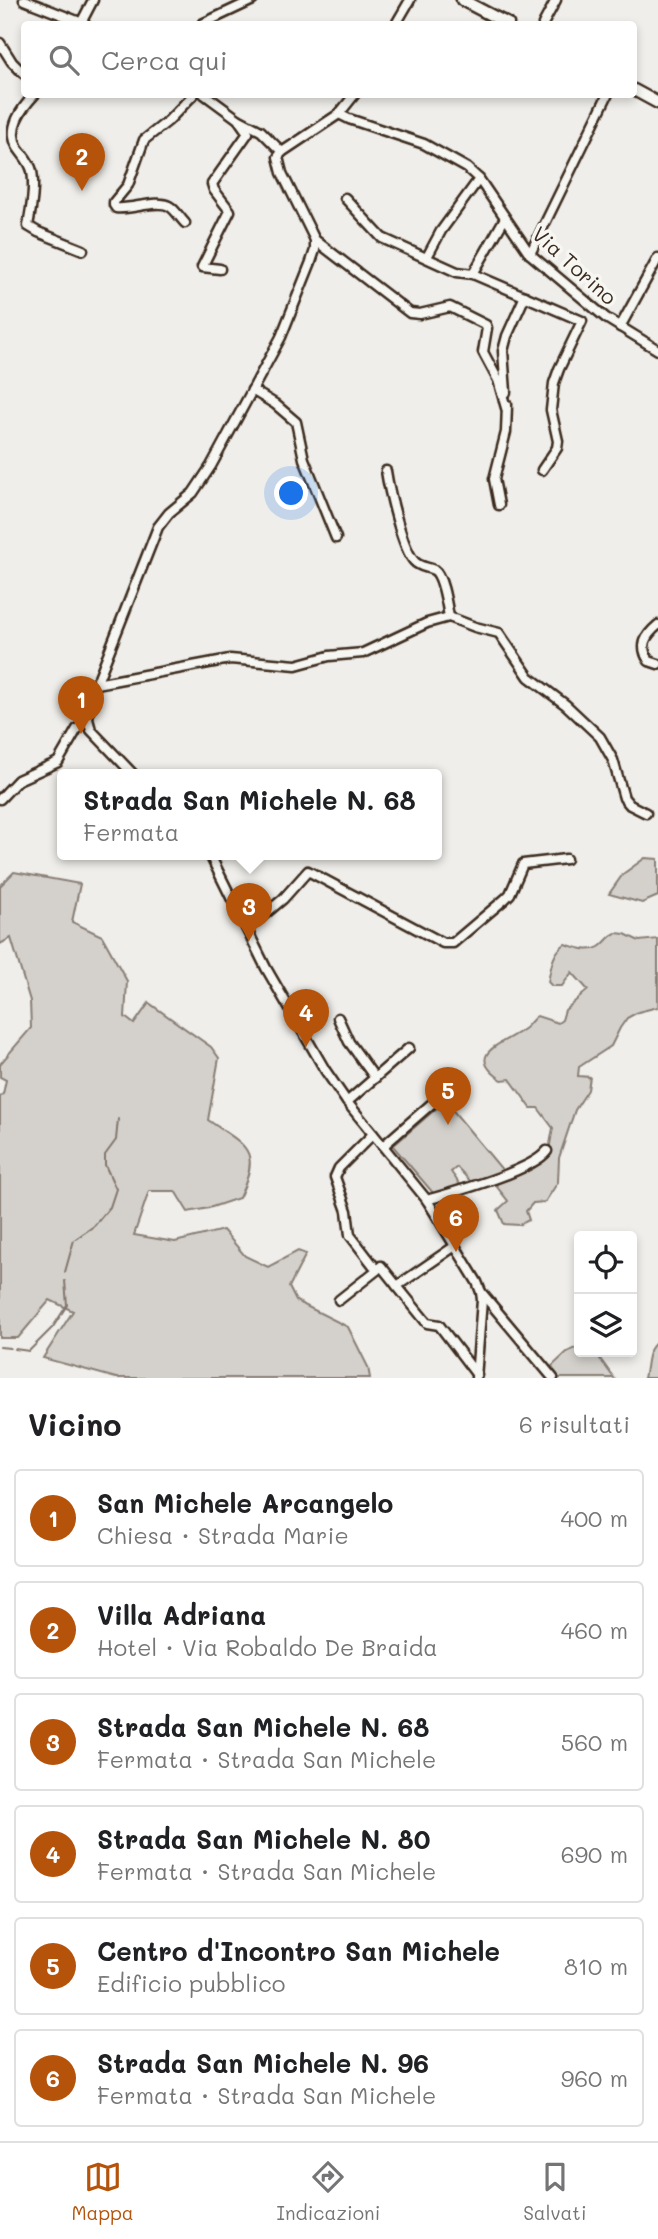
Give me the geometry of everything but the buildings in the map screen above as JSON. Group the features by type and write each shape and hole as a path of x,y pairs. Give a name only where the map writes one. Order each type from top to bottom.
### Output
{"main road":[{"path":"462,0 502,21"},
{"path":"637,92 658,103"}],"street":[{"path":"24,0 76,21"},
{"path":"84,21 93,0"},
{"path":"208,21 253,0"},
{"path":"398,21 410,0"},
{"path":"545,21 556,0"},
{"path":"0,43 21,71"},
{"path":"31,98 20,110 14,132 14,140 32,172 32,203 28,226 83,250"},
{"path":"185,223 168,205 128,209 116,208 114,202 128,185 144,140 168,121 190,98"},
{"path":"209,98 238,119 261,131 282,152"},
{"path":"352,98 339,114 278,157 282,173 315,240 410,313 420,314 450,307 486,325 482,350 498,380 506,408"},
{"path":"530,254 606,98"},
{"name":"Via Torino","path":"339,114 434,148 467,168 479,179 530,254 590,306 658,350"},
{"path":"220,269 202,267 230,211 212,184 248,133 238,119"},
{"path":"426,257 441,231 479,179"},
{"path":"345,198 382,238 457,272 473,274 582,321"},
{"path":"473,274 505,218"},
{"path":"0,799 18,780 58,761 77,729 88,719 96,684 158,527 164,517 198,487 222,447 284,330 314,255 315,240"},
{"path":"620,327 657,264"},
{"path":"499,505 494,478 506,432 503,351 525,296"},
{"path":"542,470 557,448 558,441 551,410 554,383 590,306"},
{"path":"251,390 275,404 296,422 310,476 336,538"},
{"path":"386,471 408,551 416,564 439,576 449,617"},
{"path":"96,684 230,659 296,665 329,656 363,653 427,623 449,617 499,633 529,677 566,705 600,737 613,760 624,798 646,813"},
{"path":"658,625 643,643 643,650 649,661 658,664"},
{"path":"88,719 95,736 128,769"},
{"path":"247,929 283,899 308,871 443,943 453,943 505,900 523,864 566,859"},
{"path":"212,860 290,1011 347,1102 427,1200 481,1292 553,1378"},
{"path":"338,1018 349,1042 375,1078"},
{"path":"347,1102 409,1048"},
{"path":"383,1146 452,1086"},
{"path":"339,1300 377,1270 350,1235 347,1211 335,1177 340,1168 373,1134"},
{"path":"427,1200 523,1166 539,1159 547,1151"},
{"path":"397,1286 455,1245"},
{"path":"381,1266 427,1323 439,1325 476,1376"},
{"path":"476,1376 481,1292"}],"shaded area":[{"path":"645,858 658,859 658,896 642,903 609,894 623,874"},
{"path":"14,872 80,884 72,922 102,936 127,981 125,1017 134,1024 149,1003 211,1047 219,1058 208,1120 232,1136 246,1150 249,1168 239,1198 188,1212 175,1191 149,1191 134,1235 175,1242 223,1230 245,1256 268,1267 298,1251 306,1254 289,1287 296,1301 348,1327 368,1367 370,1378 116,1378 43,1358 73,1311 50,1300 18,1338 0,1338 0,1096 3,1094 6,1080 0,1077 0,1064 31,1028 30,1001 11,938 0,944 0,886"},
{"path":"616,933 639,941 658,939 658,1007 627,1018 611,1046 579,1067 578,1076 590,1077 588,1090 575,1110 559,1158 558,1182 545,1202 533,1203 526,1211 529,1220 519,1225 504,1224 498,1210 508,1201 496,1183 549,1150 553,1128 538,1108 531,1108 510,1079 502,1080 491,1071 486,1063 486,1056 537,1016 558,1023 565,1010 588,990 572,972 562,986 552,986 548,982 557,952 565,944 582,949 595,949"},
{"path":"445,1101 504,1172 472,1183 457,1167 451,1172 461,1186 434,1194 393,1146"},
{"path":"658,1341 658,1378 644,1378 649,1353"},
{"path":"574,1348 574,1357 599,1357 614,1378 558,1378 550,1368"}],"waterway":[{"path":"65,1272 74,1240 94,1226 110,1207 116,1189 105,1165 105,1155 116,1140 118,1119"},
{"path":"15,1349 29,1351 53,1327 67,1305 65,1281"},
{"path":"0,1347 10,1348"}],"place":[{"name":"Villa Adriana","path":"82,191"},
{"name":"San Michele Arcangelo","path":"81,734"},
{"name":"Strada San Michele N. 68","path":"249,941"},
{"name":"Strada San Michele N. 80","path":"306,1047"},
{"name":"Centro d'Incontro San Michele","path":"448,1125"},
{"name":"Strada San Michele N. 96","path":"456,1252"}]}
